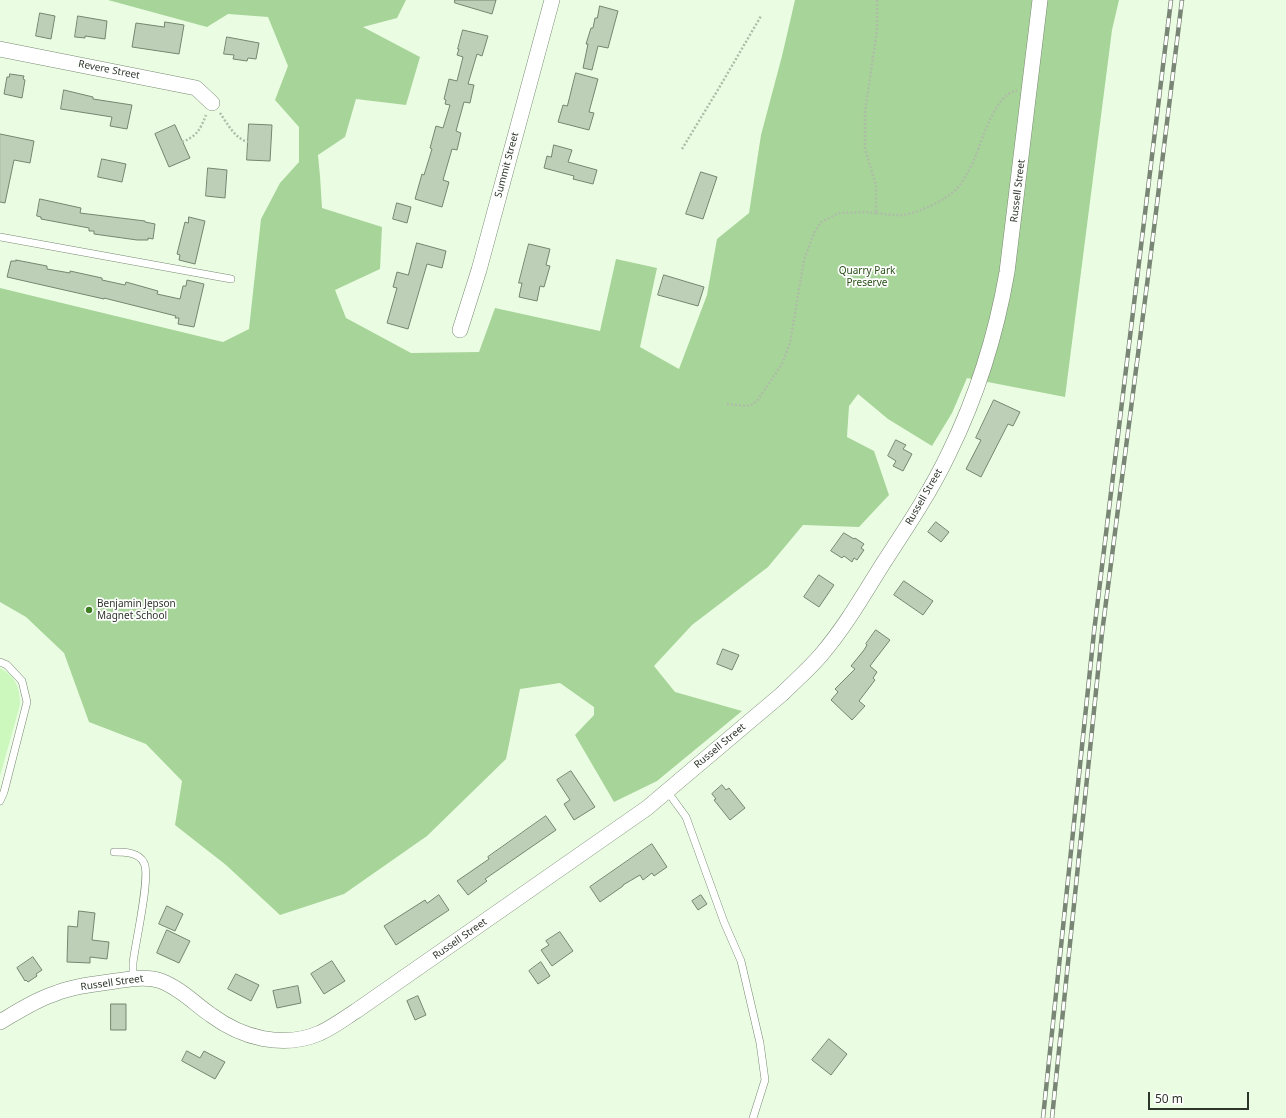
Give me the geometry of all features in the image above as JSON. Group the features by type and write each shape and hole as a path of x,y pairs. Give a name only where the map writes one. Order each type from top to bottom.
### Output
{"street":[{"name":"Summit Street","path":"460,330 479,270 552,0"},
{"name":"Russell Street","path":"0,1022 29,1005 54,994 78,987 133,978 149,978 162,981 179,990 228,1027 254,1037 269,1040 288,1040 320,1033 356,1011 647,808 782,694 820,656 837,635 912,518 948,454 984,368 1002,300 1012,239 1040,0"},
{"name":"Revere Street","path":"0,49 196,88 212,103"}],"lane":[{"path":"0,237 231,279"},
{"path":"0,662 7,665 22,681 27,702 4,792 0,801"},
{"path":"667,791 686,817 724,922 741,961 760,1044 765,1080 753,1118"},
{"path":"114,852 127,852 139,856 144,863 146,876 133,964 133,978"}],"path":[{"path":"876,213 876,184 865,149 865,111 877,30 877,0"},
{"path":"682,149 761,16"},
{"path":"727,404 746,406 757,401 782,364 790,343 804,260 814,233 821,222 840,214 852,212 904,215 929,206 952,193 965,177 976,157 981,141 994,112 1004,96 1009,92 1014,91 1029,92"},
{"path":"182,142 194,136 200,130 212,103 234,132 243,140 248,142"}],"green space":[{"name":"Quarry Park Preserve","path":"108,0 406,0 397,18 363,27 420,57 406,105 356,99 345,137 318,155 322,208 382,227 380,269 335,290 346,318 411,353 479,352 495,308 600,331 616,259 657,268 640,347 679,369 707,295 717,239 749,213 761,135 795,0 1119,0 1112,30 1065,397 967,378 952,413 932,446 888,419 858,394 849,406 847,437 874,451 889,495 859,527 803,525 768,567 692,625 654,666 675,692 742,711 657,781 614,802 575,735 594,715 594,707 560,683 520,689 506,759 427,836 344,894 280,915 226,865 175,825 182,781 146,744 89,722 64,653 26,617 0,602 0,288 223,342 249,329 261,219 280,183 299,162 299,127 275,100 288,66 268,17 228,14 207,27"},
{"path":"0,668 10,675 16,684 18,688 20,705 0,776"}],"building":[{"path":"455,0 496,0 492,14 455,3"},
{"path":"600,6 618,11 608,48 598,46 592,70 583,68 588,44 586,44 591,28 593,28 595,18 597,18"},
{"path":"40,13 55,16 51,39 36,36"},
{"path":"78,16 107,21 105,39 85,36 85,38 75,37"},
{"path":"165,22 184,25 179,54 132,47 136,23 164,27"},
{"path":"463,30 488,36 482,56 477,54 468,84 474,85 470,103 464,102 456,131 461,133 457,150 452,149 443,180 449,182 442,207 415,199 422,174 424,175 432,149 430,148 436,126 443,128 450,105 445,104 446,100 444,99 449,79 457,81 463,57 457,55"},
{"path":"227,37 259,43 256,59 248,58 247,61 233,59 234,55 224,54"},
{"path":"576,73 598,79 589,112 594,113 589,130 558,122 563,105 567,106"},
{"path":"10,74 24,76 23,79 25,80 22,98 4,94 7,77 9,77"},
{"path":"64,90 93,97 93,99 132,105 127,129 110,126 112,117 61,109"},
{"path":"249,124 272,125 270,161 247,160"},
{"path":"175,125 190,158 169,167 155,134"},
{"path":"0,134 34,141 30,163 14,160 5,203 0,202"},
{"path":"554,145 572,150 568,162 597,170 593,184 573,179 574,176 544,168 547,156 551,157"},
{"path":"102,159 126,164 122,182 98,177"},
{"path":"208,168 227,170 225,198 206,196"},
{"path":"701,172 717,177 703,219 686,214"},
{"path":"40,199 81,208 80,213 145,221 155,224 153,239 148,238 148,240 137,240 94,234 94,231 89,231 89,228 41,219 41,217 37,216"},
{"path":"397,203 411,207 407,223 393,219"},
{"path":"189,217 205,221 195,264 179,260 180,255 177,254 185,222 188,223"},
{"path":"417,243 446,251 442,268 427,264 408,329 387,323 397,288 393,287 397,272 408,275"},
{"path":"529,244 550,249 546,265 550,266 544,287 540,286 537,301 519,297 522,283 519,283"},
{"path":"16,260 47,266 47,269 70,273 70,271 125,285 126,282 158,291 157,294 180,299 183,286 186,286 187,280 204,284 194,327 178,324 179,318 175,318 176,316 104,298 7,277 11,261"},
{"path":"664,275 704,287 698,306 658,295"},
{"path":"994,400 1020,412 1013,426 1008,424 981,477 966,469 981,440 976,438"},
{"path":"896,440 906,445 903,449 912,454 903,471 893,466 896,461 888,456"},
{"path":"936,522 949,532 941,542 928,532"},
{"path":"844,533 864,544 861,548 864,550 857,560 854,558 852,562 844,556 842,558 831,551"},
{"path":"819,575 834,585 819,607 804,597"},
{"path":"904,581 933,601 923,615 894,595"},
{"path":"876,630 890,640 870,666 877,672 873,678 875,680 859,701 865,706 852,720 831,700 838,692 835,689 855,669 851,666 864,650 867,645 866,644"},
{"path":"723,649 739,655 732,670 717,664"},
{"path":"571,771 595,807 574,820 564,804 570,800 557,780"},
{"path":"722,785 726,790 729,788 745,808 730,820 714,800 716,799 712,794"},
{"path":"546,816 556,830 485,879 487,881 468,895 457,881"},
{"path":"652,844 667,867 654,876 652,873 643,880 640,875 623,885 600,902 590,887"},
{"path":"439,895 449,910 396,945 384,926 425,900 427,903"},
{"path":"701,895 707,904 698,910 692,901"},
{"path":"167,906 183,914 175,931 159,924"},
{"path":"79,911 95,913 92,940 109,942 107,959 90,957 90,963 67,962 68,926 77,927"},
{"path":"167,930 190,941 179,963 157,953"},
{"path":"560,932 573,951 552,966 541,950 549,945 546,941"},
{"path":"33,957 42,970 36,974 37,976 28,982 26,980 25,981 17,968"},
{"path":"332,961 345,981 324,994 311,974"},
{"path":"541,962 550,976 538,984 529,971"},
{"path":"236,974 259,985 251,1001 228,989"},
{"path":"298,986 301,1003 277,1008 273,991"},
{"path":"418,996 426,1015 415,1020 407,1001"},
{"path":"111,1004 126,1004 126,1030 111,1030"},
{"path":"829,1039 847,1054 831,1075 812,1060"},
{"path":"187,1051 200,1058 204,1051 225,1062 215,1079 182,1061"}],"railway":[{"path":"1043,1118 1094,632 1171,0"},
{"path":"1052,1118 1102,633 1182,0"}],"place":[{"name":"Benjamin Jepson Magnet School","path":"89,610"}]}
